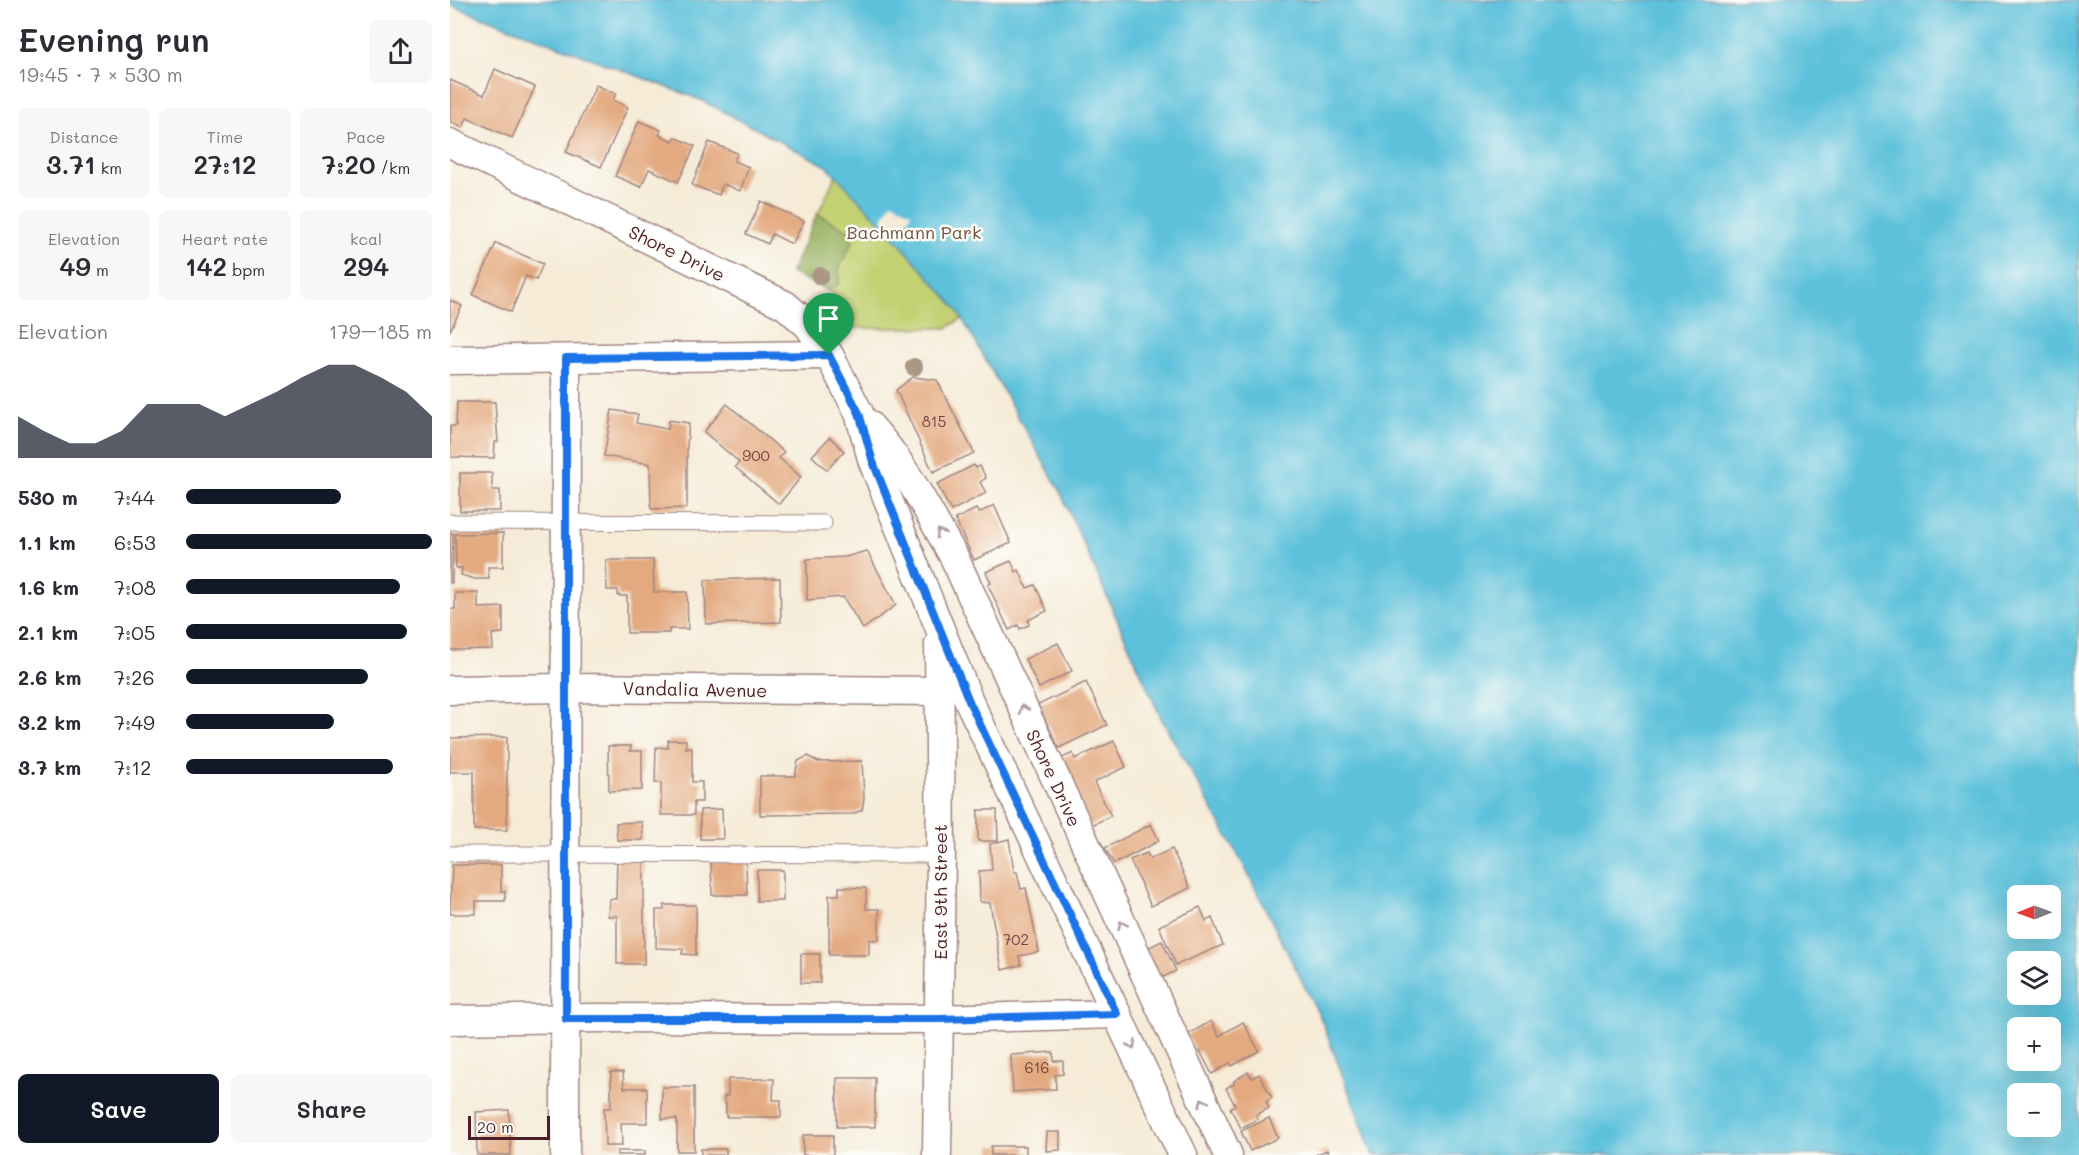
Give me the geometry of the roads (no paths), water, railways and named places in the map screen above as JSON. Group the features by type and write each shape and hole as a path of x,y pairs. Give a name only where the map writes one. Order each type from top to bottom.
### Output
{"street":[{"name":"Shore Drive","path":"450,143 785,304 808,325 829,355 859,413 873,462 969,701 1183,1155"},
{"path":"450,360 829,355"},
{"path":"565,1155 566,358"},
{"name":"Shore Drive","path":"859,413 880,437 915,488 954,557 1228,1155"},
{"name":"East 9th Street","path":"938,1155 941,855 939,630"},
{"name":"Vandalia Avenue","path":"450,690 567,688 940,691"},
{"path":"450,1020 939,1019 1117,1014"}],"lane":[{"path":"450,522 824,523"},
{"path":"450,854 941,855"}],"water":[{"path":"450,0 2079,0 2079,1155 1373,1155 1321,1019 1244,866 1161,718 1059,489 956,308 888,230 827,166 701,100 450,5"}],"park label":[{"name":"Bachmann Park","path":"914,232"}]}
